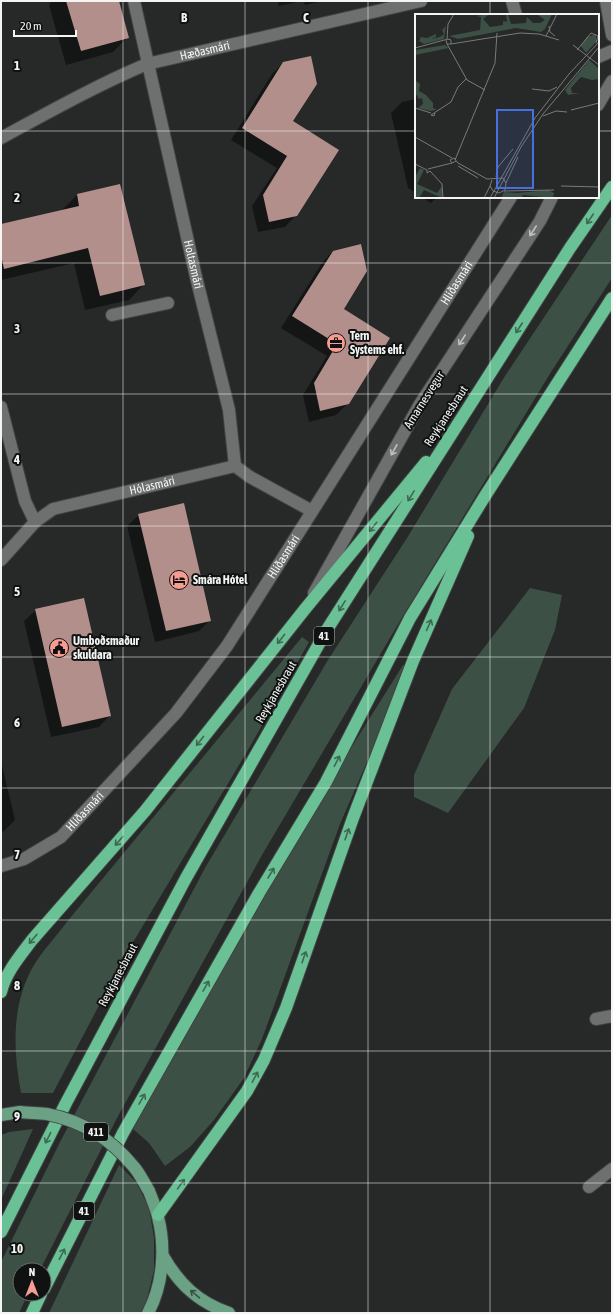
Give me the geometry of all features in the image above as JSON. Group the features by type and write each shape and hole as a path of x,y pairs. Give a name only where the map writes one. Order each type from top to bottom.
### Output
{"highway":[{"name":"Reykjanesbraut","path":"1,1232 66,1103 186,878 328,628 570,248 612,187"},
{"name":"41","path":"52,1273 123,1133 255,900 326,782 410,618 485,496 612,298"},
{"path":"1,992 2,986 16,961 32,940 145,812 305,609 460,421"},
{"path":"158,1215 247,1091 264,1060 286,1008 353,818 413,661 485,496"},
{"path":"32,1313 37,1302"}],"main road":[{"name":"411","path":"1,1114 20,1112 46,1114 72,1121 96,1132 117,1148 135,1168 149,1190 158,1215 162,1236 162,1256 159,1284 148,1313"},
{"path":"162,1256 178,1278 194,1295 212,1307 229,1313"}],"street":[{"name":"Holtasmári","path":"134,1 196,277 229,410 235,466"},
{"name":"Hæðasmári","path":"1,138 85,93 127,72 147,64 421,1"},
{"path":"512,1 516,14"},
{"path":"606,1 612,35"},
{"path":"599,57 612,51"},
{"path":"599,103 612,81"},
{"name":"Hlíðasmári","path":"1,866 24,859 61,837 176,713 227,646 510,198"},
{"name":"Arnarnesvegur","path":"305,609 420,404 540,221 552,198"},
{"path":"112,315 168,303"},
{"path":"1,407 25,501 35,522"},
{"path":"235,466 250,477 312,511"},
{"name":"Hólasmári","path":"1,560 35,522 53,509 235,466"},
{"path":"596,1019 612,1016"},
{"path":"589,1187 612,1169"}],"green space":[{"path":"612,215 612,278 551,372 400,621 262,855 117,1118 44,1262 12,1262 12,1302 24,1302 19,1313 1,1313 1,1262 60,1142 205,868 328,660 407,538 505,376"},
{"path":"530,588 562,595 555,630 524,708 448,813 414,797 414,775 452,689"},
{"path":"302,637 309,642 248,750 126,954 53,1093 21,1093 16,1060 16,1028 21,995 34,965 66,923"},
{"path":"403,665 408,666 406,672 340,824 262,1039 244,1078 214,1120 190,1147 165,1166 149,1143 132,1128 331,780"},
{"path":"33,1129 1,1200 1,1135 9,1132"},
{"path":"119,1165 136,1182 149,1208 154,1238 154,1270 146,1303 140,1313 49,1313"}],"building":[{"path":"66,1 119,1 129,38 81,51"},
{"path":"311,56 317,84 293,121 339,150 297,216 269,222 263,195 287,156 242,128 283,62"},
{"path":"120,184 145,285 100,296 88,248 4,269 1,255 1,224 79,206 77,194"},
{"path":"361,244 367,271 344,309 390,338 349,404 320,411 314,383 337,344 292,316 333,251"},
{"path":"184,503 211,621 166,631 138,514"},
{"path":"84,598 111,716 62,727 35,609"}],"place":[{"name":"Tern Systems ehf.","path":"336,343"},
{"name":"Smára Hótel","path":"179,580"},
{"name":"Umboðsmaður skuldara","path":"59,648"}]}
